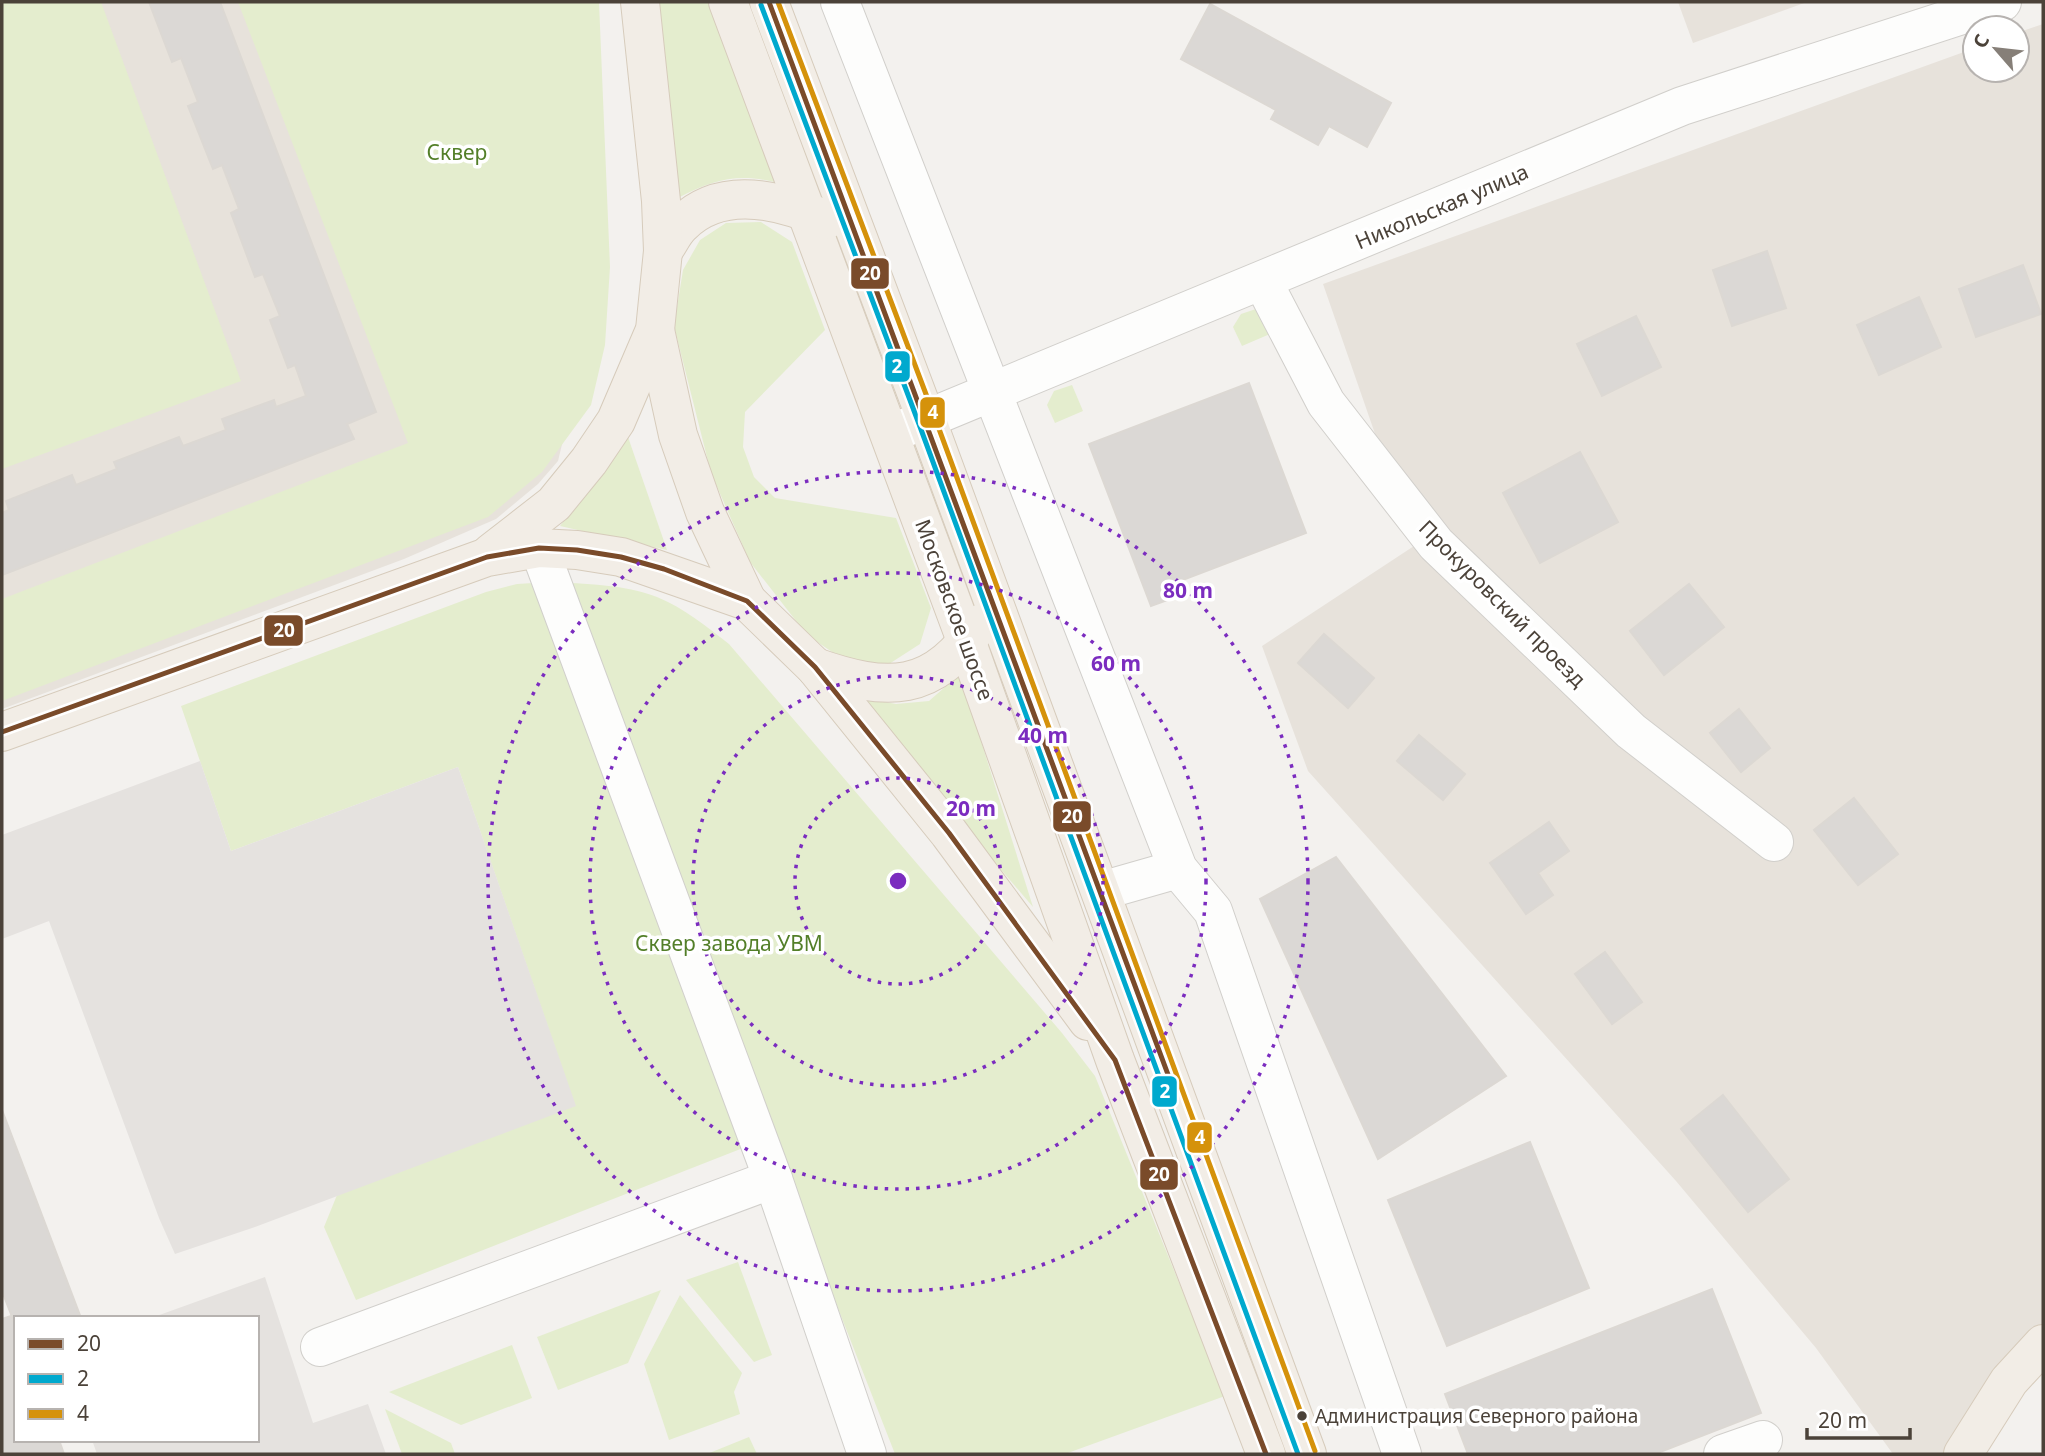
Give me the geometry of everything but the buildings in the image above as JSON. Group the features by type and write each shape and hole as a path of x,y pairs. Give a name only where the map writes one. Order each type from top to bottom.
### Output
{"main road":[{"path":"487,557 554,504 589,461 616,421 655,330 663,251 661,201 640,2"},
{"name":"Московское шоссе","path":"728,2 809,212 967,643 1115,1059 1266,1454"},
{"name":"Московское шоссе","path":"769,2 927,421 1307,1454"},
{"path":"663,251 681,224 700,211 728,200 767,199 809,212 857,233"},
{"path":"655,330 678,435 705,512 747,601 815,667 949,833 1115,1059"},
{"path":"2,732 487,557 539,548 621,557 747,601"},
{"path":"815,667 849,680 878,685 908,682 936,670 967,643 993,603"},
{"path":"1963,1454 2009,1381 2043,1344"}],"street":[{"path":"840,2 1178,869 1213,911 1402,1454"},
{"name":"Никольская улица","path":"890,434 1263,282 1682,106 2001,2"},
{"name":"Прокуровский проезд","path":"1263,282 1326,403 1436,544 1631,731 1774,842"},
{"path":"539,548 773,1179 867,1454"},
{"path":"1101,891 1178,869"},
{"path":"320,1347 773,1179"},
{"path":"1723,1454 1763,1440"}],"shaded area":[{"path":"2,2 390,2 565,432 558,461 538,484 496,519 404,559 2,709"},
{"path":"1678,2 1807,2 1693,43"},
{"path":"2043,24 2043,1325 1995,1380 1951,1454 1893,1454 1816,1348 1676,1181 1308,771 1262,646 1414,546 1323,284 1961,53 1961,84 2031,84 2031,28"},
{"path":"200,761 231,851 458,767 576,1106 255,1227 175,1254 159,1218 49,921 2,939 2,835"},
{"path":"265,1277 313,1423 368,1404 386,1454 97,1454 93,1442 259,1442 259,1316 157,1316"}],"green space":[{"path":"2,2 101,2 241,381 2,469"},
{"name":"Сквер","path":"238,2 599,2 610,267 605,345 591,405 542,472 488,517 2,701 2,599 408,443"},
{"path":"657,2 710,2 781,184 753,178 728,179 678,198"},
{"path":"761,222 792,242 825,330 745,412 743,447 754,477 775,498 896,518 931,608 920,644 889,664 844,660 807,635 750,562 711,473 674,326 683,270 700,240 726,223"},
{"path":"1259,308 1270,334 1242,346 1233,327 1241,314"},
{"path":"1072,385 1083,411 1055,423 1047,405 1054,391"},
{"path":"628,437 667,550 560,526"},
{"name":"Сквер завода УВМ","path":"550,582 618,587 657,597 686,612 729,644 1062,1033 1095,1076 1225,1396 1065,1454 895,1454 771,1137 356,1300 324,1227 337,1195 575,1105 458,767 231,851 181,706 486,592 517,584"},
{"path":"960,674 1033,907 853,696 896,704 929,701"},
{"path":"738,1262 772,1355 754,1362 686,1280"},
{"path":"661,1290 628,1363 558,1390 537,1337"},
{"path":"680,1295 742,1373 734,1392 740,1414 669,1440 644,1364"},
{"path":"512,1345 532,1398 461,1425 389,1392"},
{"path":"385,1409 451,1443 455,1454 402,1454"},
{"path":"749,1437 757,1454 707,1454"}],"transit line":[{"name":"20","path":"769,2 1173,1088"},
{"name":"4","path":"778,2 935,418 1315,1451"},
{"name":"2","path":"761,5 919,424 1298,1454"},
{"name":"20","path":"2,732 487,557 539,548 577,550 621,557 664,569 747,601 815,667 949,833 1115,1060 1266,1454"}],"place":[{"name":"Администрация Северного района","path":"1302,1416"}]}
